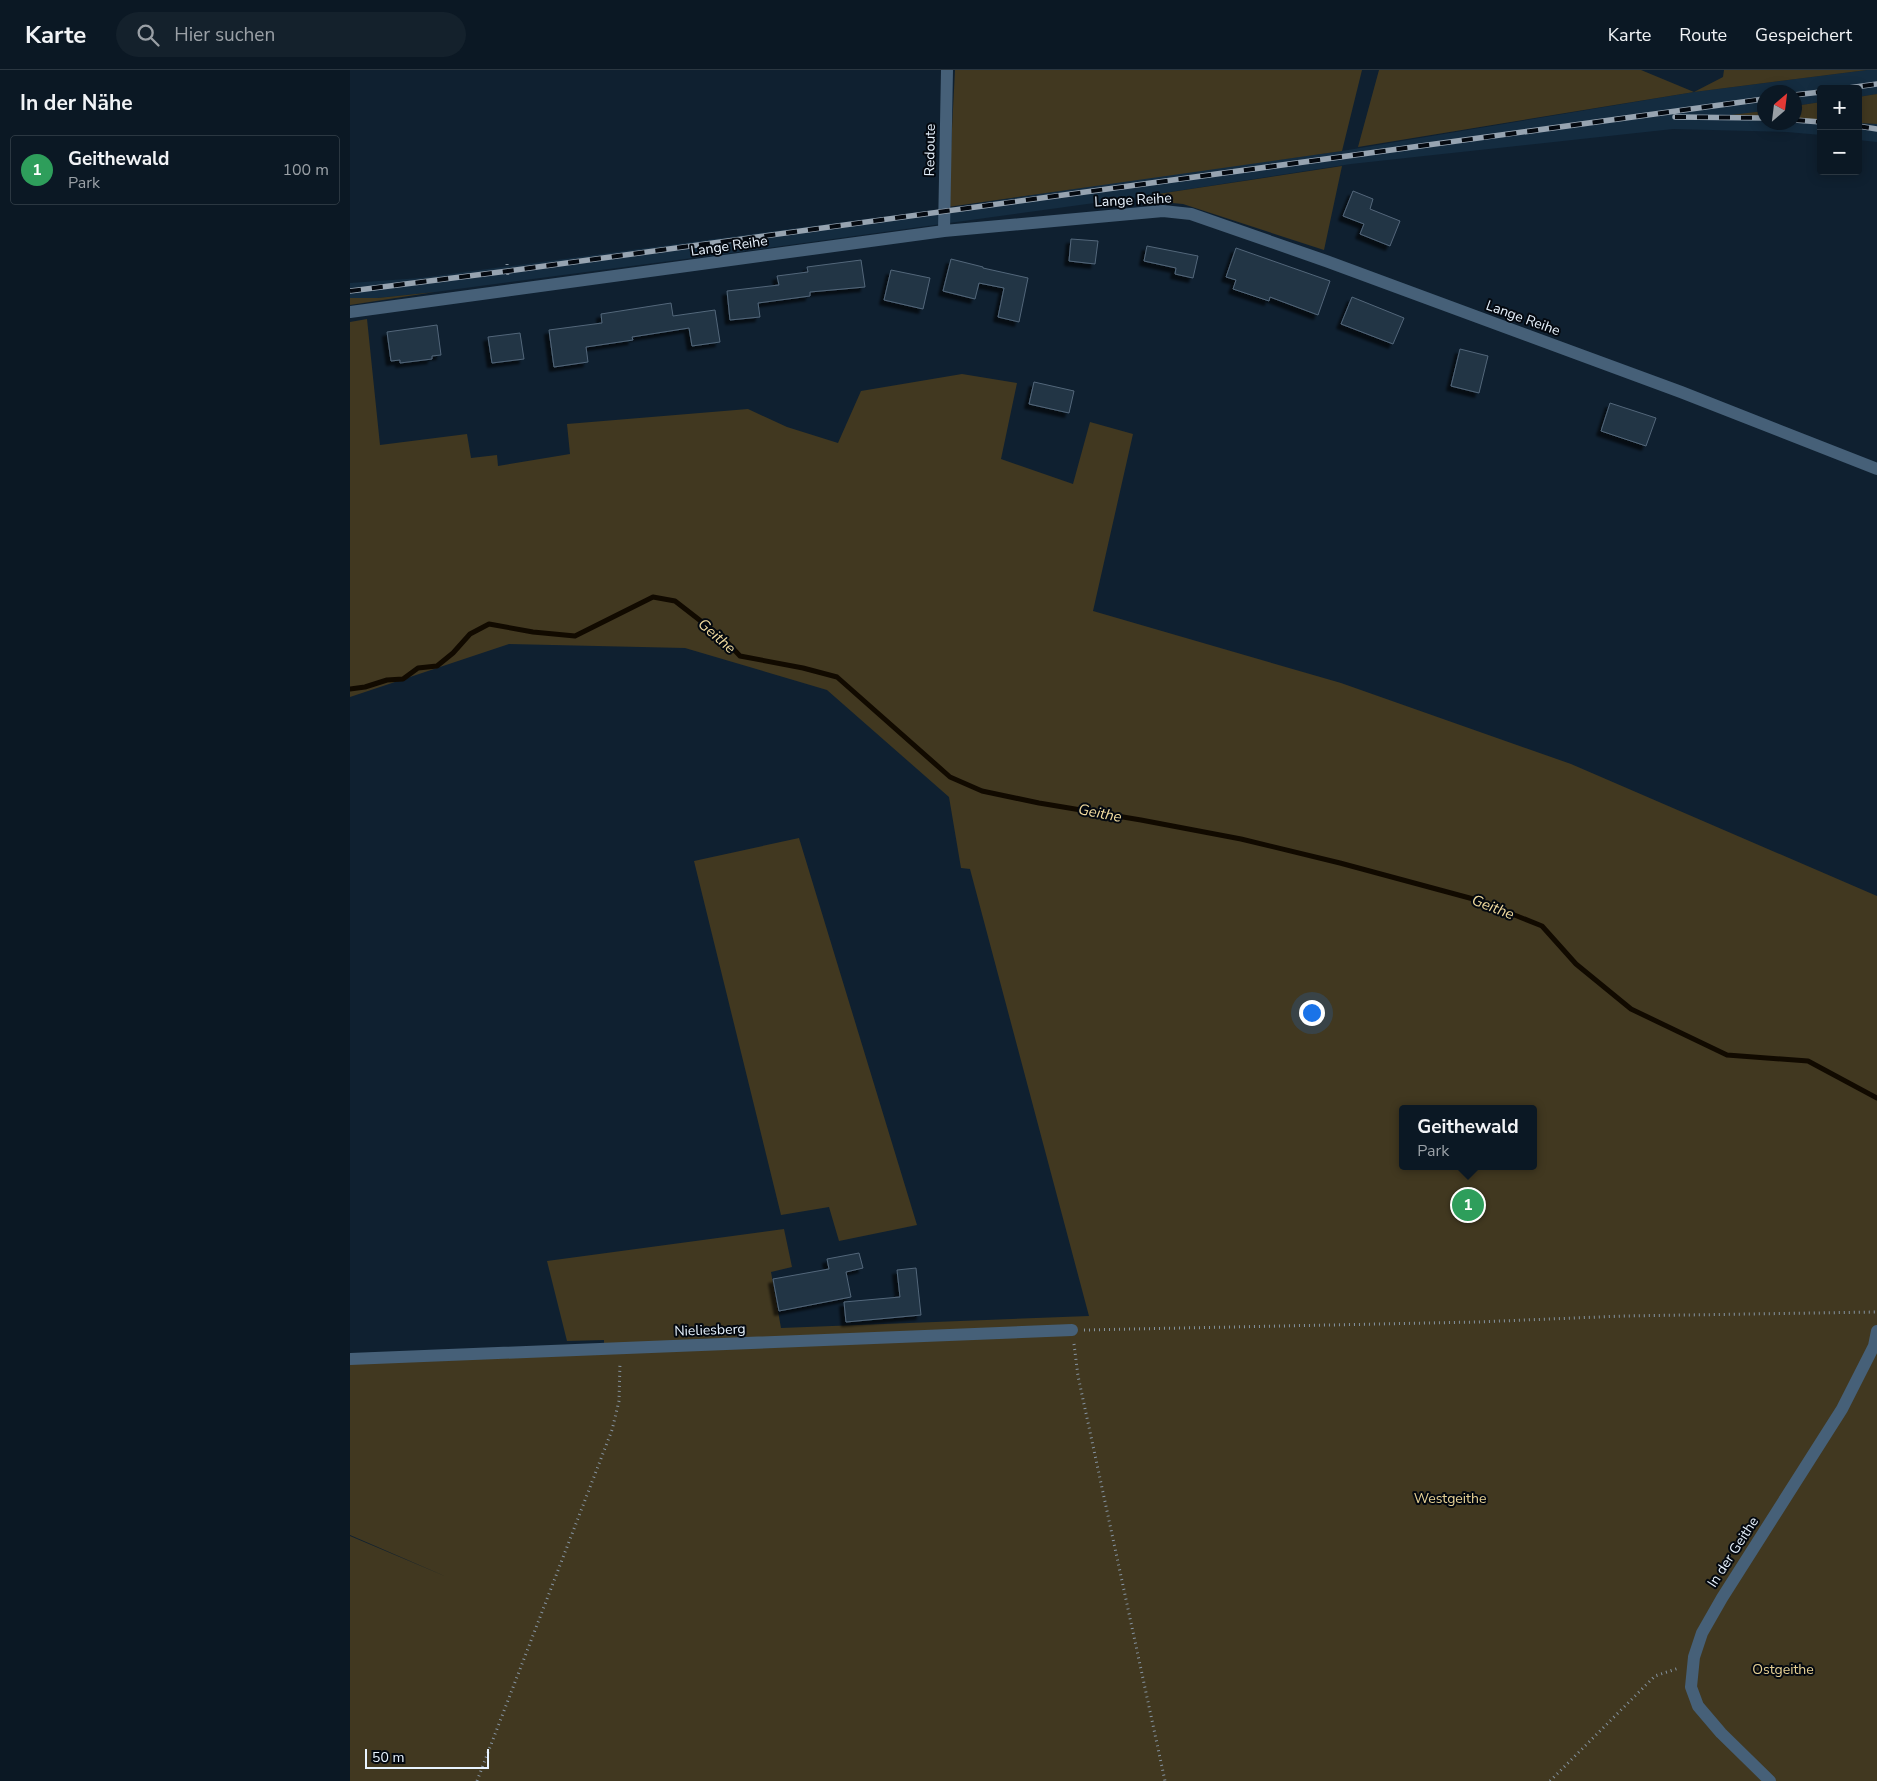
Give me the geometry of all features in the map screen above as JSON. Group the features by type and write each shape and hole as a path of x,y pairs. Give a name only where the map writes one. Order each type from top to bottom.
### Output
{"street":[{"name":"Redoute","path":"944,231 947,70"},
{"name":"Lange Reihe","path":"350,312 944,231 1163,211 1191,214 1326,261 1681,392 1877,469"},
{"name":"Nieliesberg","path":"350,1359 1072,1330"},
{"name":"In der Geithe","path":"1770,1781 1721,1733 1698,1706 1691,1687 1694,1656 1702,1632 1722,1598 1842,1409 1874,1346 1877,1331"}],"path":[{"path":"1166,1781 1078,1376 1072,1330 1107,1331 1477,1322 1623,1316 1877,1312"},
{"path":"477,1781 612,1430 619,1401 620,1348"},
{"path":"1550,1781 1655,1676 1676,1668 1693,1668"}],"shaded area":[{"path":"1877,70 1877,94 1862,96 1862,85 1817,85 1817,103 1802,105 1802,85 1757,85 1757,112 1734,115 1757,117 1757,130 1802,130 1802,120 1817,121 1817,135 1673,129 1351,164 1138,197 738,252 435,292 378,298 350,298 350,283 420,278 935,210 1164,175 1342,151 1694,92"},
{"path":"1862,123 1877,124 1877,142 1862,140"}],"green space":[{"path":"955,70 1362,70 1342,151 948,207"},
{"path":"1379,70 1641,70 1694,92 1358,147"},
{"path":"1724,70 1867,70 1694,92 1723,77"},
{"path":"1877,94 1877,124 1862,123 1862,96"},
{"path":"1817,103 1817,121 1802,120 1802,105"},
{"path":"1757,112 1757,117 1731,115"},
{"path":"1342,166 1324,250 1183,204 1162,202 1138,203 1138,197"},
{"path":"435,292 350,305 350,298 378,298"},
{"name":"Westgeithe","path":"367,319 380,445 467,434 471,458 497,455 498,466 570,454 567,424 748,409 787,427 838,443 861,391 962,374 1017,383 1001,459 1073,484 1090,422 1133,434 1093,611 1341,683 1571,764 1877,896 1877,1781 350,1781 350,1536 447,1577 350,1535 350,1358 604,1347 604,1340 567,1341 547,1261 784,1229 792,1267 771,1272 781,1328 1089,1316 970,869 961,868 949,797 827,690 685,648 509,644 350,697 350,322"},
{"path":"799,838 917,1225 839,1241 829,1207 781,1215 694,861"}],"building":[{"path":"1353,191 1373,199 1370,209 1400,221 1390,246 1360,234 1364,224 1343,216"},
{"path":"1071,239 1098,241 1095,264 1069,261"},
{"path":"1147,246 1198,256 1193,278 1175,274 1176,268 1144,261"},
{"path":"1236,248 1330,281 1318,315 1270,297 1269,301 1233,289 1236,280 1226,277"},
{"path":"951,259 1028,278 1019,322 998,317 1004,288 979,283 975,299 943,291"},
{"path":"861,260 865,287 810,292 810,296 758,303 760,317 730,320 727,291 779,285 777,276 808,272 807,267"},
{"path":"891,270 930,278 923,309 884,300"},
{"path":"1352,297 1404,318 1393,344 1341,324"},
{"path":"671,303 673,316 715,310 720,342 692,346 689,328 632,337 633,340 586,347 588,362 554,367 549,330 602,323 601,314"},
{"path":"437,325 441,355 432,356 432,359 400,363 400,360 391,361 387,332"},
{"path":"520,333 524,359 492,363 488,337"},
{"path":"1460,349 1488,356 1479,393 1451,386"},
{"path":"1034,382 1074,391 1069,413 1029,404"},
{"path":"1610,403 1656,418 1646,446 1601,431"},
{"path":"859,1253 863,1268 846,1272 851,1297 779,1311 773,1279 829,1269 827,1259"},
{"path":"916,1268 921,1315 846,1322 844,1302 900,1297 897,1270"}],"waterway":[{"name":"Geithe","path":"350,689 365,687 387,680 403,679 418,668 437,666 453,653 470,634 489,624 533,632 575,636 653,597 675,601 724,639 740,656 803,668 837,677 950,777 982,791 1241,839 1340,863 1477,900 1542,926 1576,964 1631,1009 1727,1055 1808,1061 1877,1098"}],"railway":[{"path":"1862,86 1877,84"},
{"path":"1802,94 1817,92"},
{"path":"350,291 1757,100"},
{"path":"1675,117 1757,118"},
{"path":"1802,121 1817,122"},
{"path":"1862,127 1877,129"}],"place":[{"name":"Geithewald","path":"1468,1205"}],"park label":[{"name":"Ostgeithe","path":"1783,1669"}]}
